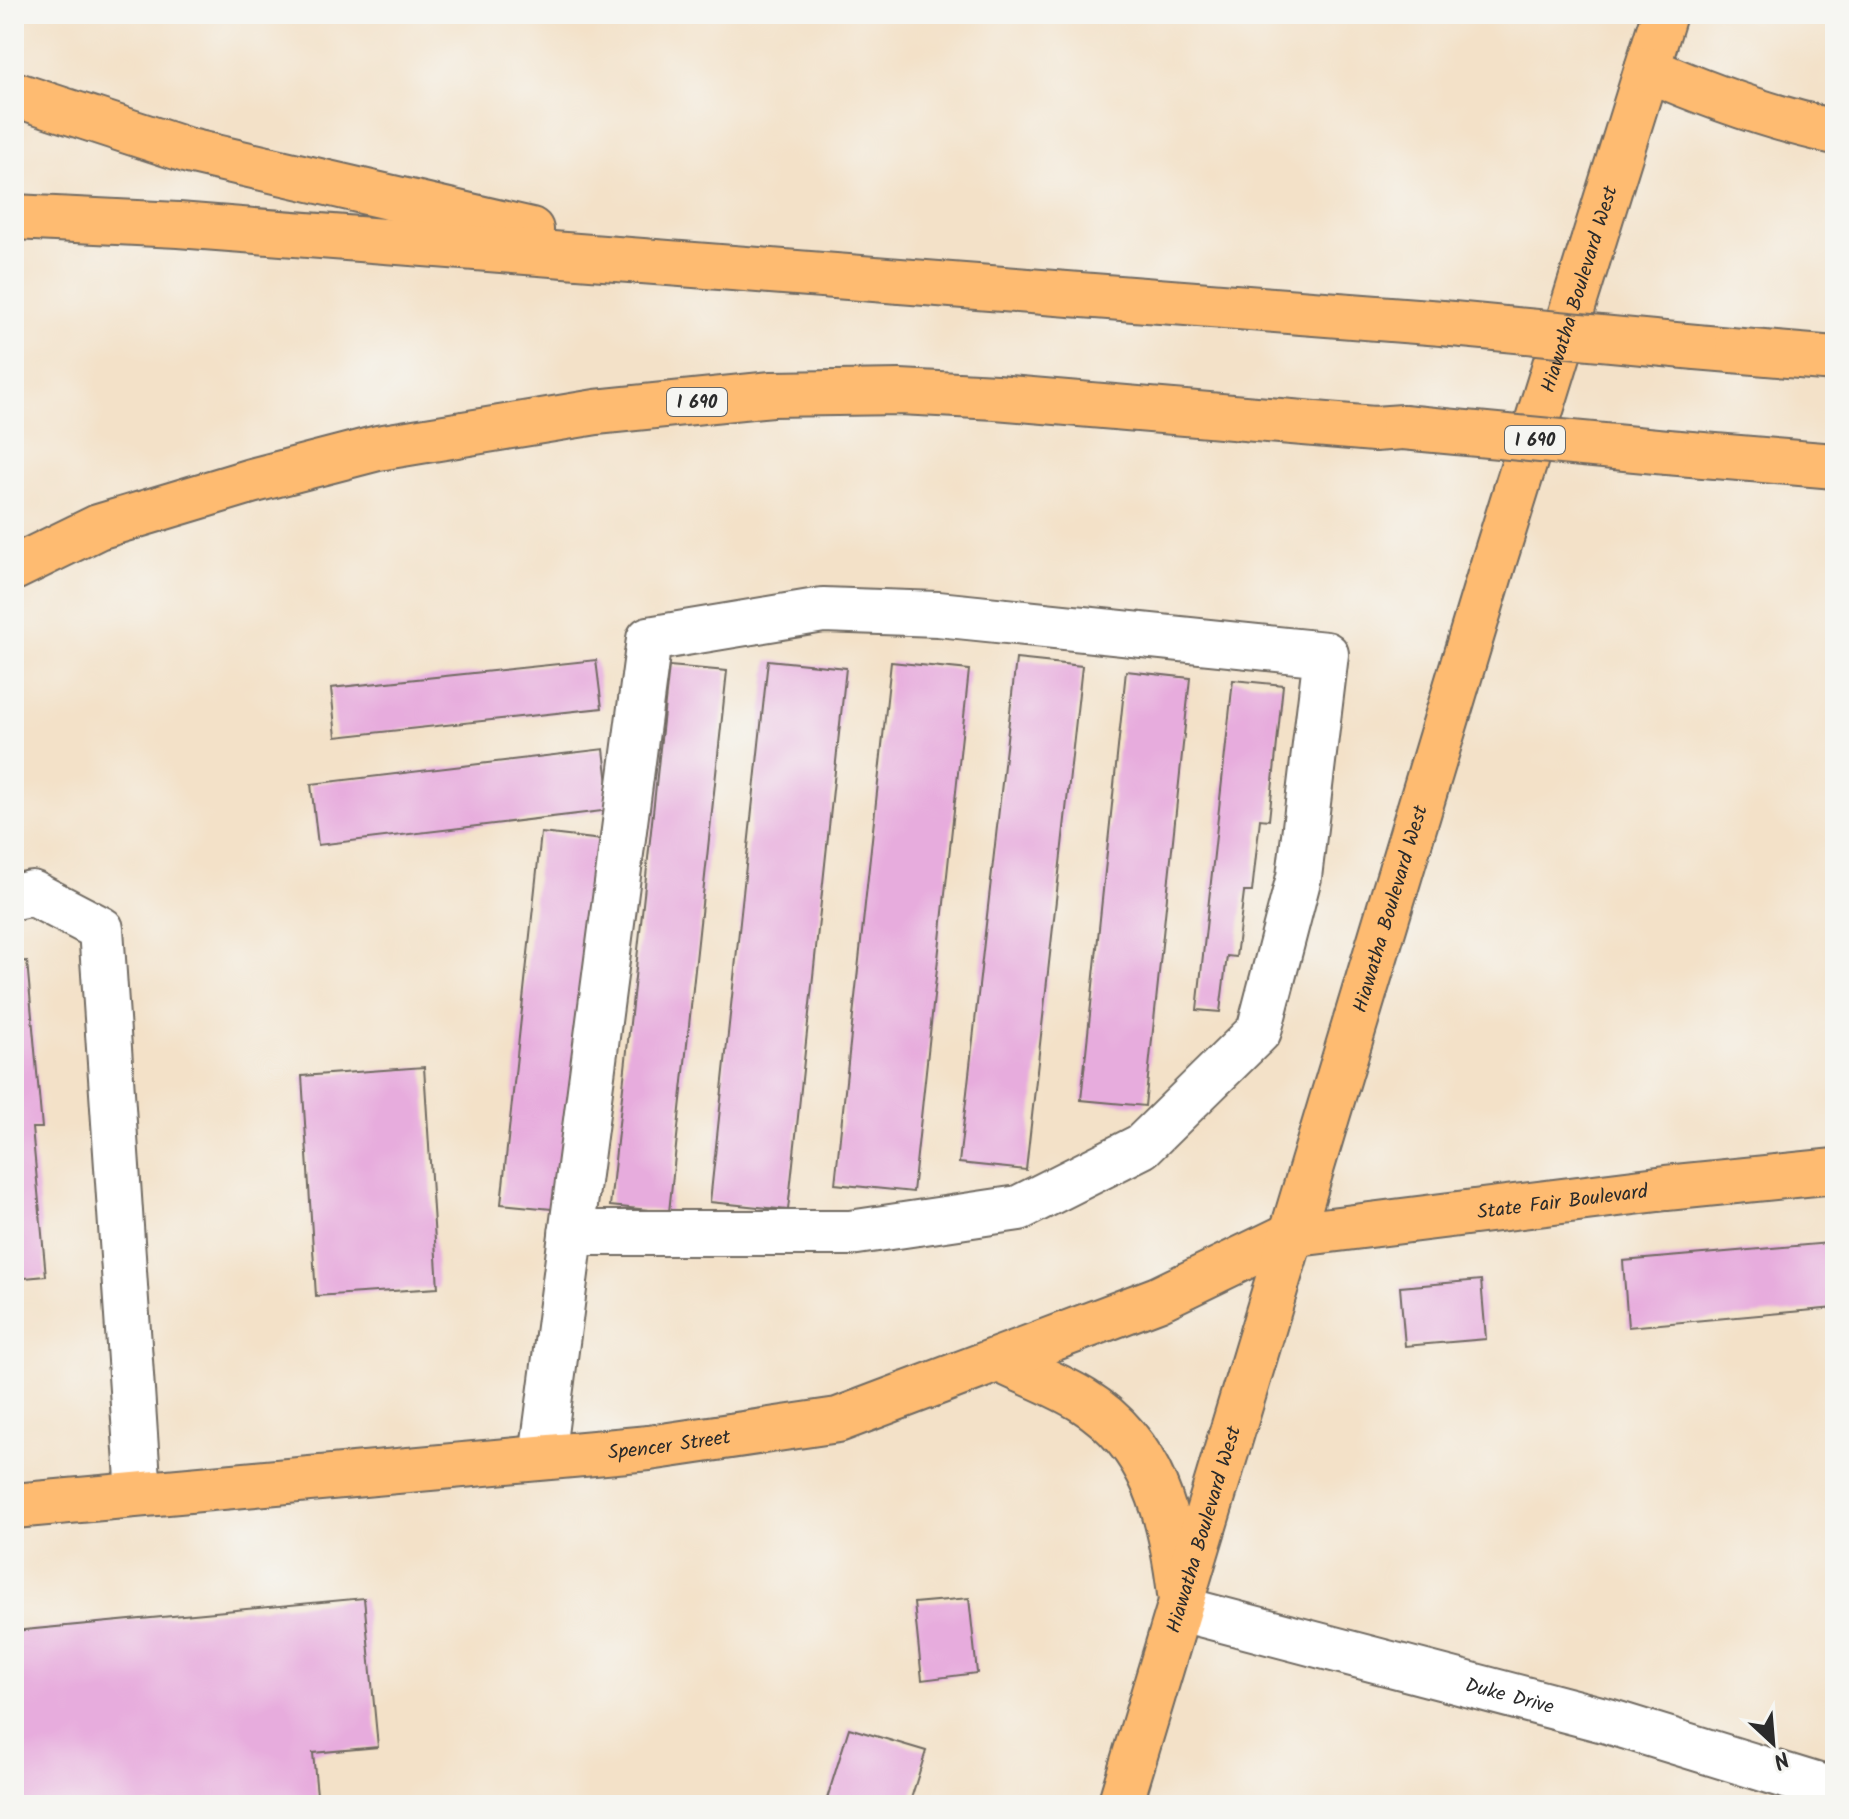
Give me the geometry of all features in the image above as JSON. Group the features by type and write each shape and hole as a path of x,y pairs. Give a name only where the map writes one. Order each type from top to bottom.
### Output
{"main road":[{"name":"Hiawatha Boulevard West","path":"1120,1805 1181,1609 1290,1235 1664,14"},
{"path":"1647,69 1706,95 1786,122 1835,132"},
{"path":"14,94 189,151 670,262"},
{"path":"14,217 178,225 670,262 1442,323 1835,359"},
{"name":"I 690","path":"14,568 98,527 251,481 378,448 596,412 772,394 900,392 996,397 1374,429 1403,427 1835,466"},
{"name":"State Fair Boulevard","path":"1290,1235 1666,1188 1835,1171"},
{"name":"Spencer Street","path":"14,1506 649,1448 838,1420 1158,1299 1290,1235"},
{"path":"1000,1360 1083,1400 1113,1422 1134,1447 1157,1488 1174,1542 1181,1609"}],"lane":[{"path":"542,1457 571,1233 649,639 823,610 938,614 1326,654 1299,877 1259,1031 1142,1146 1019,1208 850,1233 571,1233"},
{"path":"14,897 32,893 101,929 139,1494"},
{"name":"Duke Drive","path":"1181,1609 1608,1721 1835,1791"}],"building":[{"path":"1016,659 1082,666 1026,1170 959,1163"},
{"path":"596,660 602,708 336,737 331,688"},
{"path":"768,660 846,668 788,1210 710,1202"},
{"path":"891,662 969,670 913,1192 835,1184"},
{"path":"669,666 727,671 669,1212 610,1206"},
{"path":"1126,671 1190,678 1145,1106 1081,1100"},
{"path":"1233,680 1283,685 1269,820 1260,819 1252,892 1244,892 1236,957 1227,956 1220,1012 1197,1010"},
{"path":"604,749 611,810 318,845 311,784"},
{"path":"541,833 602,840 562,1210 501,1204"},
{"path":"27,961 42,1128 32,1128 46,1276 14,1279 14,962"},
{"path":"424,1067 438,1288 316,1296 302,1076"},
{"path":"1829,1243 1835,1308 1628,1327 1623,1261"},
{"path":"1481,1280 1486,1339 1405,1346 1400,1287"},
{"path":"364,1598 378,1747 313,1753 318,1805 14,1805 14,1631"},
{"path":"969,1598 977,1673 922,1680 914,1603"},
{"path":"849,1728 926,1751 909,1805 825,1805"}]}
